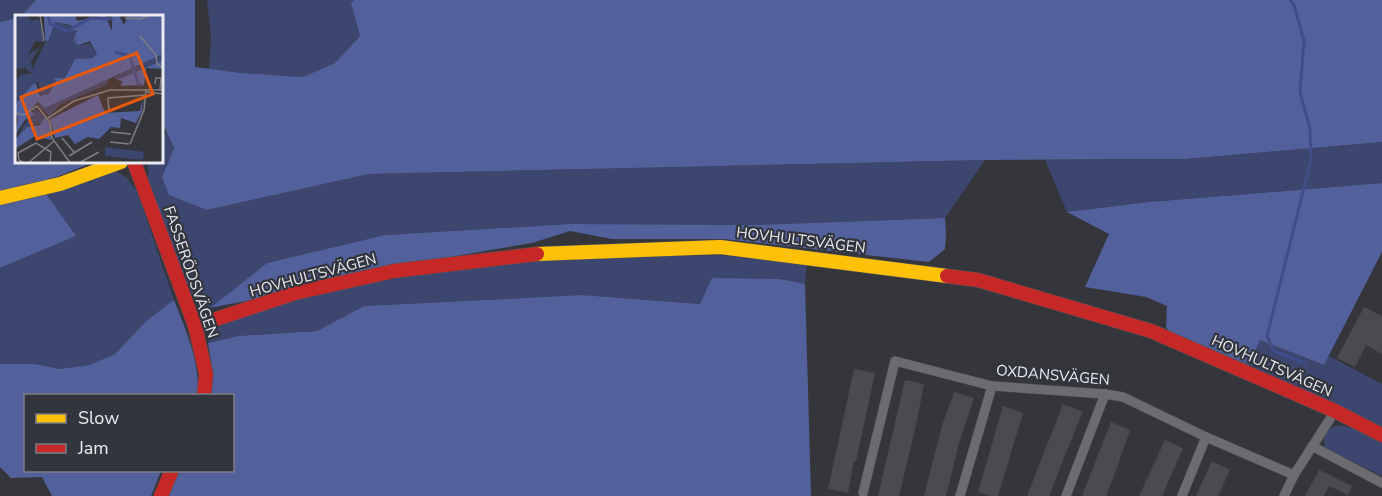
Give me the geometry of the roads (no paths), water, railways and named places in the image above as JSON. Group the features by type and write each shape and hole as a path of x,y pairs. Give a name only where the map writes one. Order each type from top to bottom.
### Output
{"street":[{"path":"0,198 60,184 115,164"},
{"name":"FASSERÖDSVÄGEN","path":"135,164 195,326 206,374 204,394"},
{"name":"HOVHULTSVÄGEN","path":"195,326 295,293 394,271 533,254 720,247 978,280 1151,331 1335,411 1382,435"},
{"name":"OXDANSVÄGEN","path":"863,493 895,361 992,386 1124,397 1206,437 1294,475"},
{"path":"960,496 992,386"},
{"path":"1066,496 1105,394"},
{"path":"1284,496 1294,475 1335,411"},
{"path":"1182,496 1206,437"},
{"path":"1312,446 1382,483"},
{"path":"161,496 172,472"}],"waterway":[{"path":"1290,0 1294,5 1304,41 1300,92 1310,129 1311,159 1267,336 1274,351 1305,363"}]}
